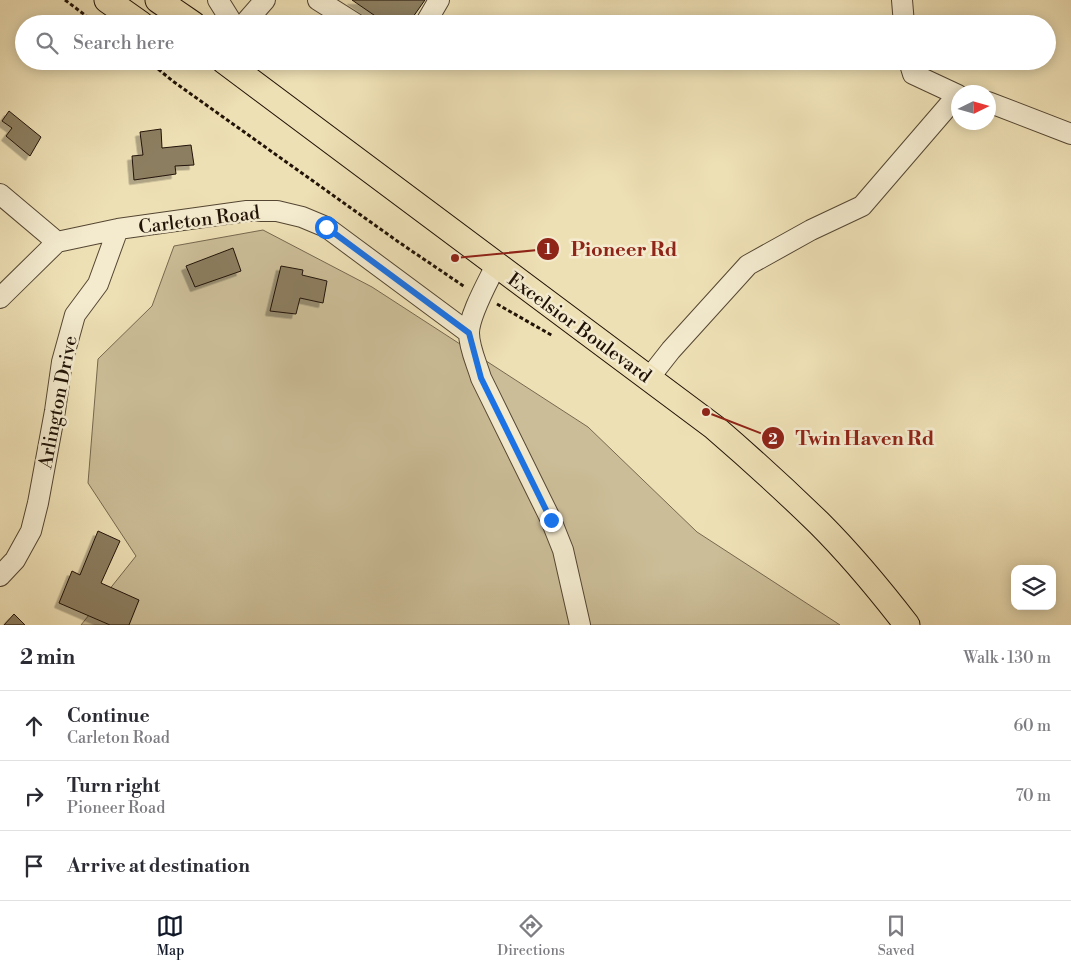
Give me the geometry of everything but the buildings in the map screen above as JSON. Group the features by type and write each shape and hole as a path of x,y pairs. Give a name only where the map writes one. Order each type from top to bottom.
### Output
{"main road":[{"path":"107,0 128,15"},
{"path":"158,0 180,15"},
{"name":"Excelsior Boulevard","path":"236,70 714,427 769,475 821,525 907,625"}],"street":[{"path":"218,0 228,15"},
{"path":"252,15 265,0"},
{"path":"318,0 342,15"},
{"path":"430,15 439,0"},
{"path":"902,0 903,15"},
{"path":"912,70 913,74 951,93"},
{"path":"649,378 671,350 748,265 810,230 862,206 951,103"},
{"path":"996,105 1071,134"},
{"path":"0,194 57,242 0,298"},
{"name":"Carleton Road","path":"57,242 118,229 247,211 277,210 302,217 326,227 469,333"},
{"name":"Arlington Drive","path":"0,576 15,560 31,531 55,411 62,362 74,315 98,284 118,229"},
{"path":"496,265 481,296 469,333 481,378 551,520 563,550 580,625"}],"path":[{"path":"65,0 85,15"},
{"path":"159,70 400,243 467,288 559,339"}],"shaded area":[{"path":"263,230 372,287 588,427 697,532 840,625 81,625 136,556 88,483 98,359 152,306 174,246"}],"place":[{"name":"Pioneer Rd","path":"455,258"},
{"name":"Twin Haven Rd","path":"706,412"}],"route":[{"path":"326,227 469,333 481,378 551,520"}]}
